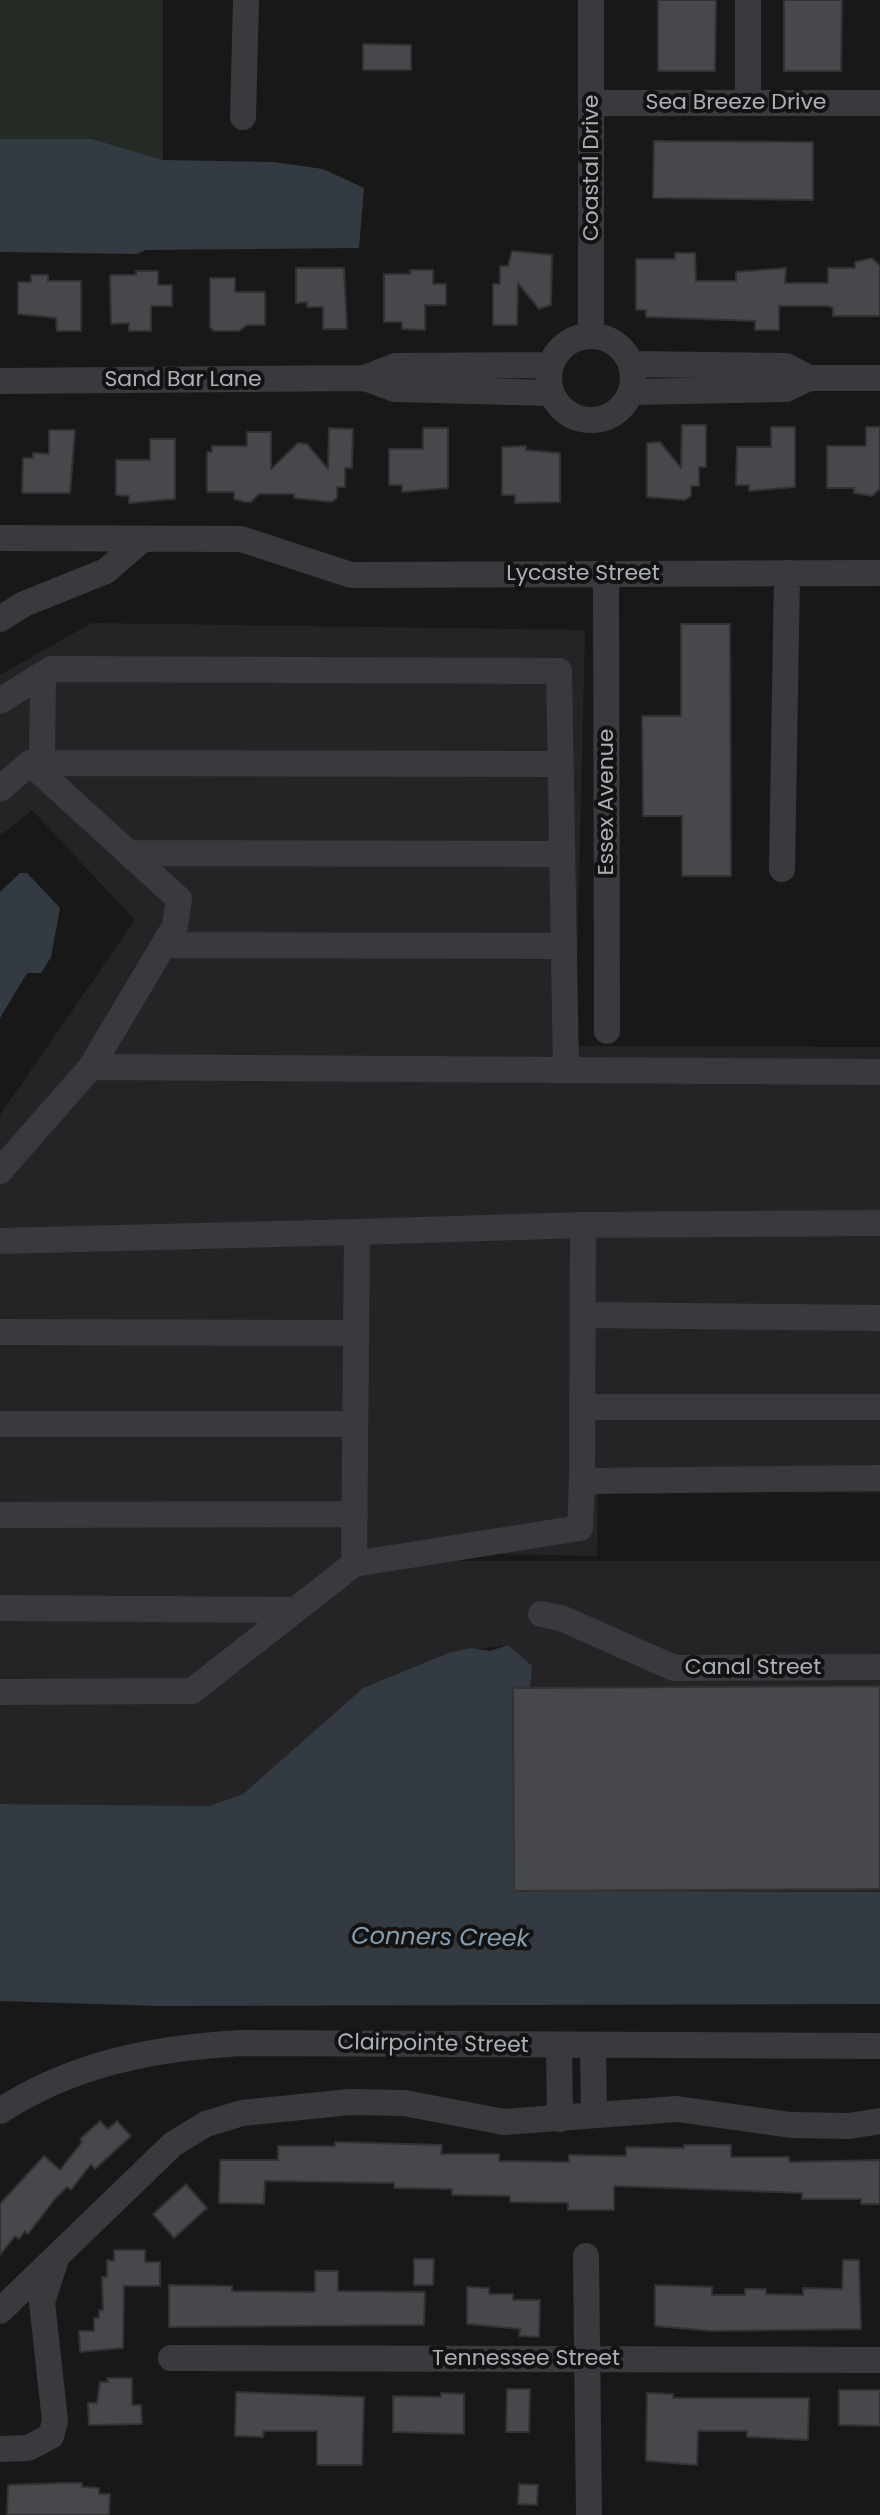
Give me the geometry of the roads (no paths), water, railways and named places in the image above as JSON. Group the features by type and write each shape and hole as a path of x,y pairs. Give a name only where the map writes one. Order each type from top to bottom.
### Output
{"street":[{"path":"243,117 246,0"},
{"name":"Coastal Drive","path":"591,0 591,335"},
{"path":"748,0 748,102"},
{"name":"Sea Breeze Drive","path":"591,103 880,103"},
{"path":"591,335 605,338 621,348 631,364 631,392 620,409 607,417 587,420 567,414 551,393 550,365 560,348 573,339 591,335"},
{"path":"631,364 786,366 809,378"},
{"name":"Sand Bar Lane","path":"365,378 395,366 550,365"},
{"name":"Sand Bar Lane","path":"0,381 365,378 395,389 551,393"},
{"path":"631,392 786,389 809,378 880,378"},
{"name":"Lycaste Street","path":"0,538 241,539 351,575 880,573"},
{"path":"0,619 24,604 106,571 143,539"},
{"path":"782,869 787,573"},
{"name":"Essex Avenue","path":"606,574 607,1031"},
{"path":"0,701 51,669 559,671 566,1070"},
{"path":"36,763 43,674"},
{"path":"0,1171 91,1067 175,926 179,899 36,763"},
{"path":"0,789 36,763 560,764"},
{"path":"130,853 562,854"},
{"path":"164,945 564,946"},
{"path":"91,1067 880,1072"},
{"path":"0,1241 583,1225 880,1223"},
{"path":"0,1692 192,1691 354,1564 580,1528 583,1225"},
{"path":"354,1564 357,1232"},
{"path":"583,1315 880,1318"},
{"path":"0,1332 356,1333"},
{"path":"582,1407 880,1407"},
{"path":"0,1424 355,1424"},
{"path":"582,1481 880,1478"},
{"path":"0,1515 355,1514"},
{"path":"0,1608 295,1610"},
{"name":"Canal Street","path":"541,1614 561,1618 674,1668 880,1667"},
{"name":"Clairpointe Street","path":"0,2111 43,2086 107,2061 173,2047 241,2043 559,2047 880,2046"},
{"path":"593,2046 594,2115"},
{"path":"559,2047 560,2119"},
{"path":"0,2311 173,2144 206,2124 242,2113 374,2101 504,2122 677,2109 791,2125 849,2126 880,2121"},
{"path":"0,2449 28,2448 51,2436 55,2421 42,2302 58,2252"},
{"path":"586,2256 589,2515"},
{"name":"Tennessee Street","path":"171,2358 880,2360"}],"water":[{"path":"0,139 92,139 163,160 273,162 323,169 364,188 359,248 146,250 137,254 0,252"},
{"path":"20,873 27,873 60,908 51,957 41,973 27,973 0,1018 0,892"},
{"name":"Conners Creek","path":"508,1645 532,1666 530,1688 512,1688 514,1891 880,1892 880,2004 158,2006 0,2001 0,1804 209,1806 243,1794 363,1688 448,1653 471,1648 490,1651"}]}
